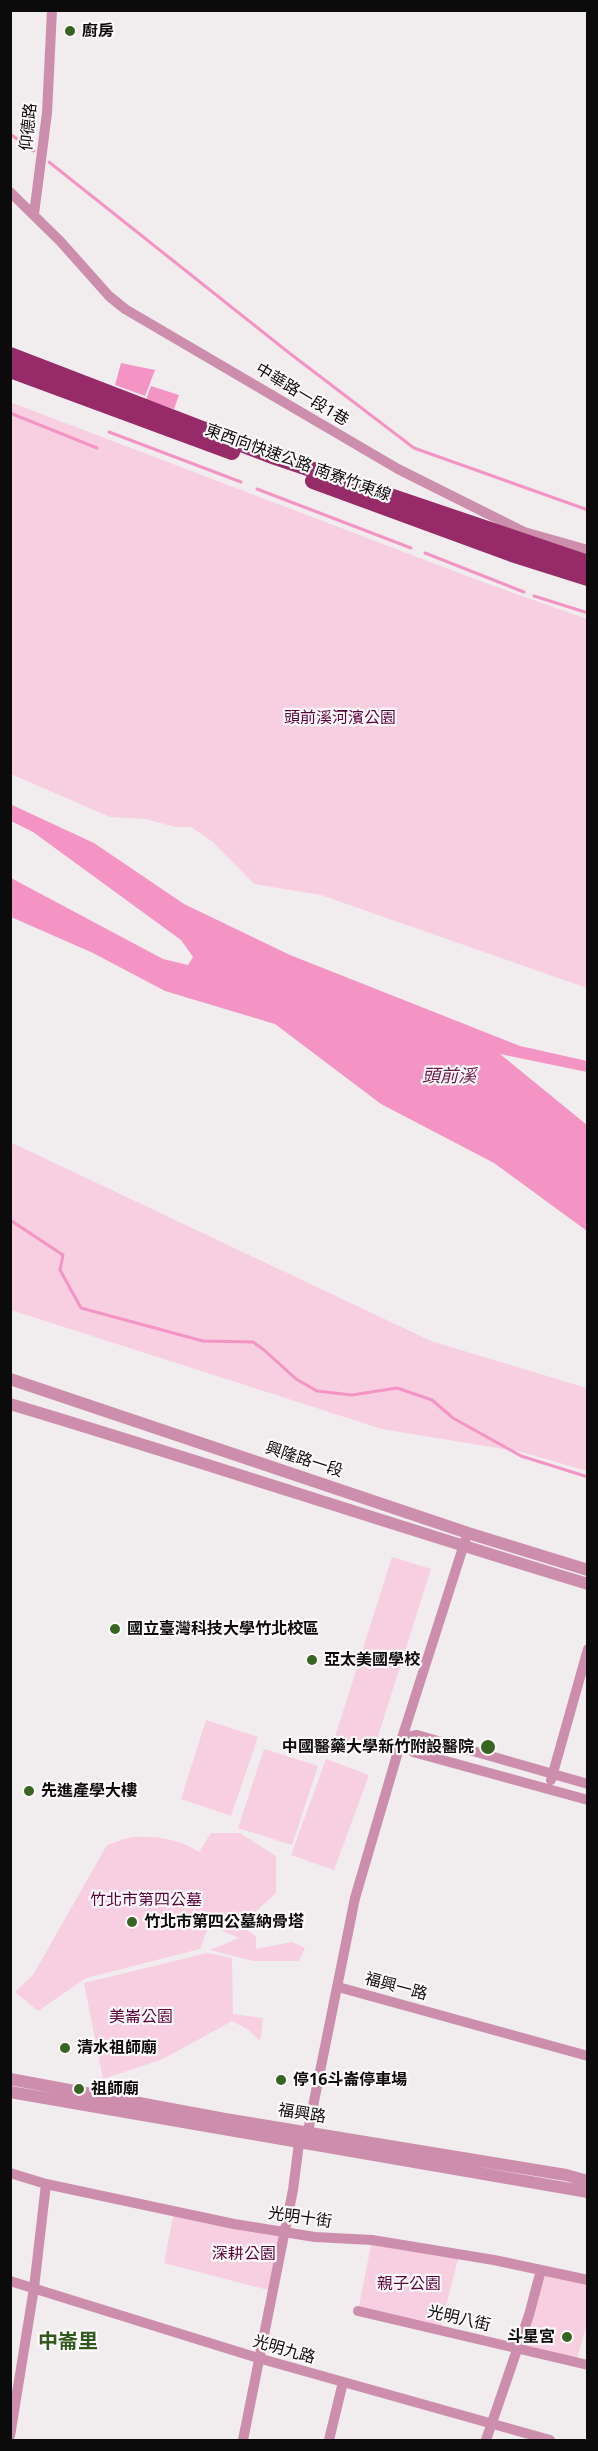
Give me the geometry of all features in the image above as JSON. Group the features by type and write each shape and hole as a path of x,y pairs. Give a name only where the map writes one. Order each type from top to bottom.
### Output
{"highway":[{"name":"東西向快速公路 南寮竹東線","path":"10,355 275,457 588,563"},
{"name":"東西向快速公路 南寮竹東線","path":"10,370 512,554 588,578"}],"street":[{"name":"仰德路","path":"34,214 47,113 52,10"},
{"path":"10,192 34,214"},
{"name":"中華路一段1巷","path":"34,214 109,296 125,309 398,469 524,532 588,550"},
{"name":"興隆路一段","path":"10,1379 468,1533 588,1570"},
{"name":"興隆路一段","path":"10,1404 171,1452 588,1584"},
{"path":"338,1987 355,1898 402,1738 468,1533"},
{"path":"548,1789 588,1649"},
{"path":"402,1738 417,1735 588,1784"},
{"path":"402,1738 413,1752 588,1800"},
{"name":"福興一路","path":"308,2131 338,1987 588,2056"},
{"name":"福興路","path":"10,2079 225,2119 566,2175 588,2181"},
{"name":"福興路","path":"10,2092 588,2192"},
{"path":"243,2440 294,2190 299,2143 308,2131"},
{"name":"光明十街","path":"10,2173 46,2184 110,2196 174,2212 315,2237 372,2240 588,2280"},
{"path":"10,2436 34,2288 46,2184"},
{"path":"486,2440 542,2270"},
{"name":"光明九路","path":"10,2281 258,2358 550,2440"},
{"name":"光明八街","path":"358,2311 588,2365"},
{"path":"329,2440 343,2382"}],"green space":[{"name":"頭前溪河濱公園","path":"10,402 488,584 587,619 587,988 321,895 254,884 213,842 191,827 175,827 146,819 110,817 11,774"},
{"path":"10,1142 431,1341 587,1388 587,1471 522,1452 382,1429 11,1310"},
{"path":"392,1557 431,1569 373,1752 334,1740"},
{"path":"206,1720 258,1737 231,1816 181,1799"},
{"path":"264,1749 318,1766 292,1845 238,1828"},
{"path":"326,1759 369,1775 334,1870 291,1855"},
{"name":"竹北市第四公墓","path":"211,1833 240,1833 276,1856 276,1893 241,1925 256,1937 256,1949 292,1942 305,1948 299,1961 253,1961 210,1950 239,1938 209,1925 200,1949 86,1978 38,2011 15,1992 33,1975 107,1845 129,1838 156,1838 175,1841 199,1852"},
{"name":"美崙公園","path":"207,1953 232,1958 233,2014 263,2018 260,2041 247,2029 232,2021 163,2059 103,2079 84,1983"},
{"name":"深耕公園","path":"174,2212 284,2232 272,2291 164,2263"},
{"name":"親子公園","path":"372,2240 459,2254 440,2330 358,2311"},
{"path":"541,2270 587,2280 587,2324 576,2362 517,2347"}],"water":[{"path":"121,363 155,370 145,396 115,385"},
{"path":"151,386 179,395 174,409 146,400"},
{"name":"頭前溪","path":"10,804 94,843 184,904 290,955 520,1046 587,1061 587,1072 500,1054 587,1125 587,1231 494,1163 381,1104 275,1024 165,991 93,953 11,917 11,878 163,959 188,965 193,957 181,940 33,832 11,821"}],"waterway":[{"path":"10,134 34,151"},
{"path":"49,162 288,352 414,448 588,510"},
{"path":"10,413 97,448"},
{"path":"109,432 241,482"},
{"path":"257,489 411,548"},
{"path":"425,553 524,592"},
{"path":"534,596 588,613"},
{"path":"10,1220 63,1255 60,1270 81,1308 203,1341 253,1342 296,1379 317,1391 352,1395 397,1388 432,1400 453,1418 521,1456 588,1477"}],"place":[{"name":"廚房","path":"70,31"},
{"name":"國立臺灣科技大學竹北校區","path":"115,1629"},
{"name":"亞太美國學校","path":"312,1660"},
{"name":"中國醫藥大學新竹附設醫院","path":"488,1747"},
{"name":"先進產學大樓","path":"29,1791"},
{"name":"竹北市第四公墓納骨塔","path":"132,1922"},
{"name":"清水祖師廟","path":"65,2048"},
{"name":"停16斗崙停車場","path":"281,2080"},
{"name":"祖師廟","path":"79,2089"},
{"name":"斗星宮","path":"567,2337"}],"district":[{"name":"中崙里","path":"68,2342"}]}
